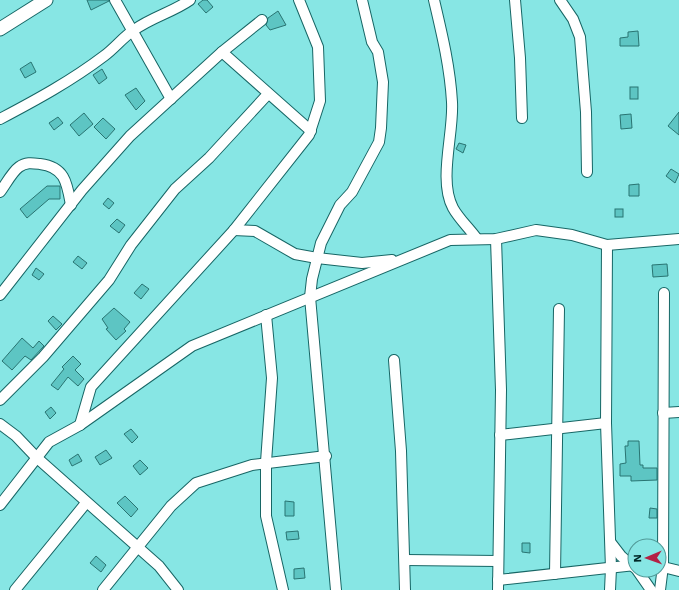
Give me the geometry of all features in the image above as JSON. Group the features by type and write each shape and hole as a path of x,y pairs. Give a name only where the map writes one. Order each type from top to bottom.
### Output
{"street":[{"path":"0,30 46,0"},
{"path":"115,0 171,99"},
{"path":"0,119 57,89 105,55 133,30 158,15 181,6 190,0"},
{"path":"80,425 91,387 234,230 310,131 320,101 318,48 299,0"},
{"path":"336,590 326,480 326,456 310,297 312,279 321,243 340,205 352,192 379,142 383,82 378,52 372,42 362,0"},
{"path":"434,0 444,39 452,104 452,135 446,172 453,207 477,239"},
{"path":"515,0 520,58 522,118"},
{"path":"560,0 573,19 580,37 586,112 587,172"},
{"path":"0,295 71,204 130,136 222,52 262,20"},
{"path":"222,52 310,131"},
{"path":"0,400 43,357 109,280 131,245 175,189 209,158 268,94"},
{"path":"0,192 18,167 29,162 43,164 54,167 62,173 68,189 71,204"},
{"path":"234,230 255,231 295,254 318,258 362,263 404,259"},
{"path":"0,506 36,457 49,442 80,425 192,346 450,240 496,239 536,230 572,235 607,245 679,239"},
{"path":"496,239 500,390 498,585 556,574 627,567"},
{"path":"607,245 608,369 606,423 612,568 610,590"},
{"path":"662,538 664,413 664,293"},
{"path":"556,574 556,429 559,310"},
{"path":"266,315 272,378 266,462 266,516 283,590"},
{"path":"394,360 401,451 405,590"},
{"path":"664,413 679,412"},
{"path":"500,435 606,423"},
{"path":"0,424 16,436 36,457 86,503 159,566 178,590"},
{"path":"102,590 171,506 196,483 266,462 326,456"},
{"path":"15,590 86,503"},
{"path":"611,543 621,556 627,561"},
{"path":"405,560 498,561"},
{"path":"667,568 679,571"},
{"path":"643,578 652,590"},
{"path":"660,578 660,590"}],"building":[{"path":"87,0 109,0 109,1 91,10"},
{"path":"203,0 207,0 213,7 206,13 198,4"},
{"path":"278,11 286,25 270,30 266,25 268,18"},
{"path":"638,31 639,46 620,46 620,38 628,37 628,32"},
{"path":"31,62 36,72 25,78 20,69"},
{"path":"102,69 107,78 99,84 93,75"},
{"path":"630,87 638,87 638,99 630,99"},
{"path":"136,88 145,101 136,110 125,95"},
{"path":"679,112 679,135 668,126"},
{"path":"84,113 93,124 79,136 70,125"},
{"path":"631,114 632,128 621,129 620,115"},
{"path":"58,117 63,123 54,130 49,123"},
{"path":"103,118 115,129 106,139 94,127"},
{"path":"459,143 466,145 463,153 456,149"},
{"path":"671,169 679,174 675,183 666,176"},
{"path":"639,184 639,196 629,196 629,185"},
{"path":"47,186 60,186 60,199 49,199 27,218 20,209"},
{"path":"108,198 114,203 109,209 103,204"},
{"path":"615,209 623,209 623,217 615,217"},
{"path":"117,219 125,225 119,233 110,226"},
{"path":"78,256 87,263 82,269 73,262"},
{"path":"667,264 668,276 653,277 652,265"},
{"path":"36,268 44,274 39,280 32,275"},
{"path":"142,284 149,289 141,299 134,293"},
{"path":"114,308 130,322 124,329 126,331 116,340 106,329 108,328 102,319"},
{"path":"53,316 62,324 56,330 48,321"},
{"path":"22,338 33,348 39,341 44,346 31,360 25,356 12,370 2,361"},
{"path":"73,356 81,364 75,370 84,379 78,386 68,377 58,390 51,385 64,369 62,367"},
{"path":"51,407 56,413 50,419 45,412"},
{"path":"131,429 138,437 132,443 124,434"},
{"path":"628,441 639,441 640,465 643,465 643,468 657,468 657,480 631,481 631,476 620,476 620,464 626,463 625,446 628,446"},
{"path":"106,450 112,458 100,465 95,457"},
{"path":"78,454 82,461 72,466 69,460"},
{"path":"140,460 148,468 140,475 133,466"},
{"path":"125,496 138,509 131,517 117,503"},
{"path":"285,501 294,502 294,516 285,516"},
{"path":"650,508 657,509 657,518 649,518"},
{"path":"298,531 299,539 287,540 286,532"},
{"path":"522,543 530,543 530,553 522,552"},
{"path":"96,556 106,565 101,572 90,563"},
{"path":"304,568 305,578 294,579 294,569"}]}
